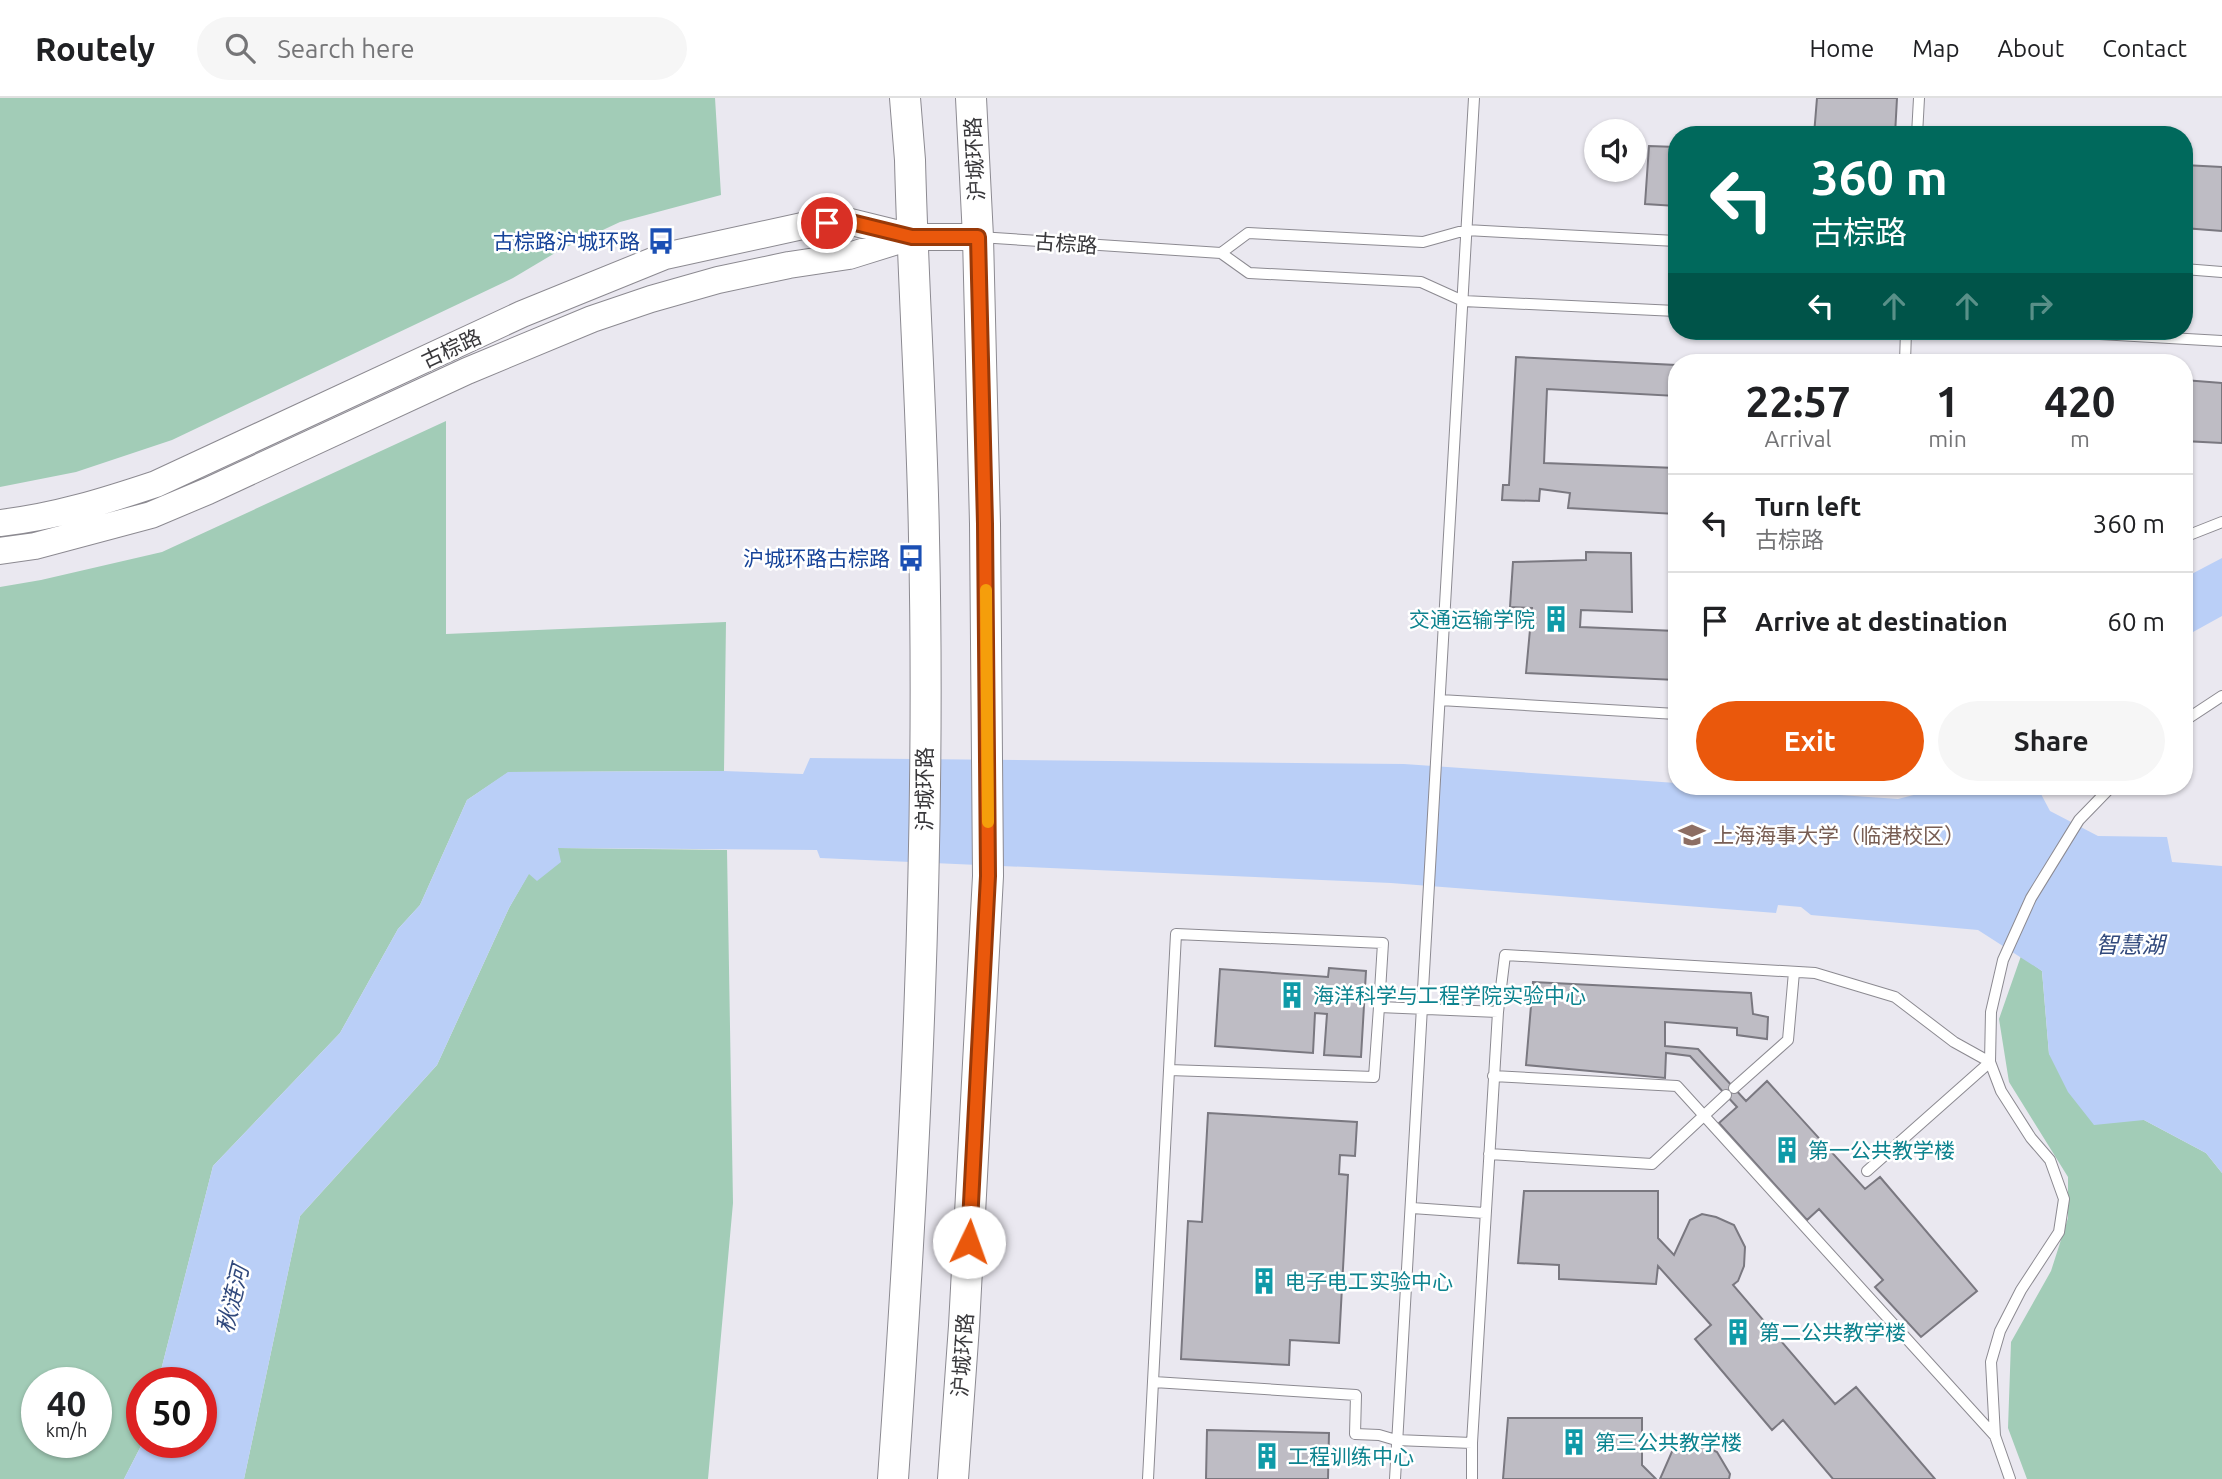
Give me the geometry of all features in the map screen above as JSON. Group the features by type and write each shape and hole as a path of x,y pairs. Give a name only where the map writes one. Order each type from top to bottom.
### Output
{"main road":[{"name":"沪城环路","path":"893,1479 910,1236 924,878 924,537 910,160 905,98"},
{"name":"沪城环路","path":"953,1479 964,1326 988,876 985,524 978,237 971,98"}],"street":[{"name":"古棕路","path":"0,523 60,513 156,484 523,314 665,256 807,225 847,221 912,237 978,237"},
{"name":"古棕路","path":"0,551 35,546 151,514 208,492 467,371 592,319 718,280 849,256 912,237"}],"lane":[{"path":"1395,1479 1474,98"},
{"path":"1917,126 1919,98"},
{"path":"1668,241 1466,230 1423,242 1248,233 1221,253 1249,273 1421,282 1463,301 1668,311"},
{"name":"古棕路","path":"978,237 1221,253"},
{"path":"2193,270 2222,272"},
{"path":"2193,339 2222,341"},
{"path":"2193,533 2222,522"},
{"path":"2193,715 2222,696"},
{"path":"1440,700 1668,714"},
{"path":"2010,1479 1995,1436 1991,1362 2000,1331 2016,1300 2059,1232 2064,1199 2050,1160 2031,1138 2007,1100 1990,1062 1991,1012 2003,960 2031,898 2079,820 2103,795"},
{"path":"1148,1479 1154,1382 1169,1070 1176,934 1383,943 1374,1077 1169,1070"},
{"path":"1472,1479 1484,1213 1498,1012 1505,955 1815,973 1895,998 1954,1042 1990,1062"},
{"path":"1489,1154 1652,1164 1788,1040 1794,972"},
{"path":"1379,1007 1498,1012"},
{"path":"1867,1171 1990,1062"},
{"path":"1493,1076 1677,1086 1995,1436"},
{"path":"1412,1209 1484,1213"},
{"path":"1154,1382 1356,1395 1355,1434 1379,1435 1396,1440 1472,1443"}],"green space":[{"path":"0,98 715,98 721,195 620,222 560,250 513,278 172,440 76,472 0,487"},
{"path":"446,421 446,634 726,622 724,771 509,772 467,800 420,905 398,929 340,1033 213,1166 162,1367 126,1367 126,1458 135,1458 124,1479 0,1479 0,587 162,552"},
{"path":"558,848 727,850 733,1203 708,1479 244,1479 300,1216 437,1065 509,908 529,873"},
{"path":"2021,956 2042,971 2049,1054 2144,1120 2206,1153 2222,1173 2222,1479 2027,1479 2008,1428 2011,1342 2051,1271 2068,1218 2068,1177 2009,1082 1999,1019"}],"water":[{"path":"2222,558 2222,616 2193,632 2193,573"},
{"name":"智慧湖","path":"810,758 1404,764 1668,782 1668,795 1840,795 1898,799 1914,795 2042,795 2050,811 2098,836 2167,837 2172,862 2222,866 2222,1173 2206,1153 2144,1120 2094,1125 2068,1092 2049,1054 2042,971 1978,930 1811,915 1801,907 1778,905 1776,913 1391,883 820,858 817,850 558,848 561,862 537,881 529,874 509,908 437,1065 300,1216 244,1479 124,1479 135,1458 217,1458 217,1367 162,1367 213,1166 340,1033 398,929 420,905 467,800 508,772 724,771 803,774"}],"building":[{"path":"1817,98 1897,98 1895,126 1815,126"},
{"path":"1649,146 1668,147 1668,205 1645,204"},
{"path":"2193,165 2222,167 2222,231 2193,229"},
{"path":"1516,357 1668,365 1668,396 1547,389 1544,463 1668,468 1668,514 1568,508 1570,493 1540,489 1539,501 1502,500 1503,485 1509,485"},
{"path":"2193,381 2222,383 2222,443 2193,441"},
{"name":"交通运输学院","path":"1586,552 1631,553 1632,612 1581,610 1580,627 1668,631 1668,680 1526,673 1532,608 1510,607 1513,562 1586,560"},
{"name":"海洋科学与工程学院实验中心","path":"1329,968 1366,971 1361,1057 1324,1055 1327,1014 1315,1013 1313,1053 1215,1046 1220,969 1328,977"},
{"name":"第一公共教学楼","path":"1533,982 1751,993 1753,1014 1768,1017 1767,1039 1737,1035 1737,1028 1665,1022 1665,1046 1698,1049 1746,1101 1767,1081 1865,1189 1880,1177 1977,1291 1921,1337 1875,1287 1883,1280 1819,1209 1807,1220 1719,1123 1737,1107 1690,1056 1666,1053 1665,1078 1526,1065"},
{"name":"电子电工实验中心","path":"1208,1113 1357,1122 1355,1156 1340,1155 1339,1174 1348,1175 1339,1343 1290,1340 1289,1365 1181,1359 1188,1221 1202,1222"},
{"name":"第二公共教学楼","path":"1524,1191 1658,1191 1658,1238 1674,1255 1690,1220 1702,1214 1734,1225 1745,1247 1744,1266 1738,1281 1733,1285 1835,1404 1856,1387 1935,1479 1833,1479 1783,1420 1772,1430 1695,1339 1711,1325 1658,1266 1656,1284 1559,1279 1559,1265 1518,1263"},
{"name":"第三公共教学楼","path":"1508,1418 1642,1418 1642,1465 1656,1479 1503,1479"},
{"name":"工程训练中心","path":"1207,1430 1329,1433 1328,1479 1206,1479"},
{"name":"第三公共教学楼","path":"1686,1441 1717,1452 1730,1474 1729,1479 1660,1479 1674,1447"}],"slow traffic":[{"path":"986,590 988,822"}],"place":[{"name":"古棕路沪城环路","path":"661,241"},
{"name":"沪城环路古棕路","path":"911,558"},
{"name":"交通运输学院","path":"1556,619"},
{"name":"上海海事大学（临港校区）","path":"1692,835"},
{"name":"海洋科学与工程学院实验中心","path":"1292,995"},
{"name":"第一公共教学楼","path":"1787,1150"},
{"name":"电子电工实验中心","path":"1264,1281"},
{"name":"第二公共教学楼","path":"1738,1332"},
{"name":"第三公共教学楼","path":"1574,1442"},
{"name":"工程训练中心","path":"1267,1456"}],"route":[{"path":"827,223 847,221 912,237 978,237 985,524 988,876 969,1242"}],"water label":[{"name":"秋涟河","path":"232,1299"}]}
